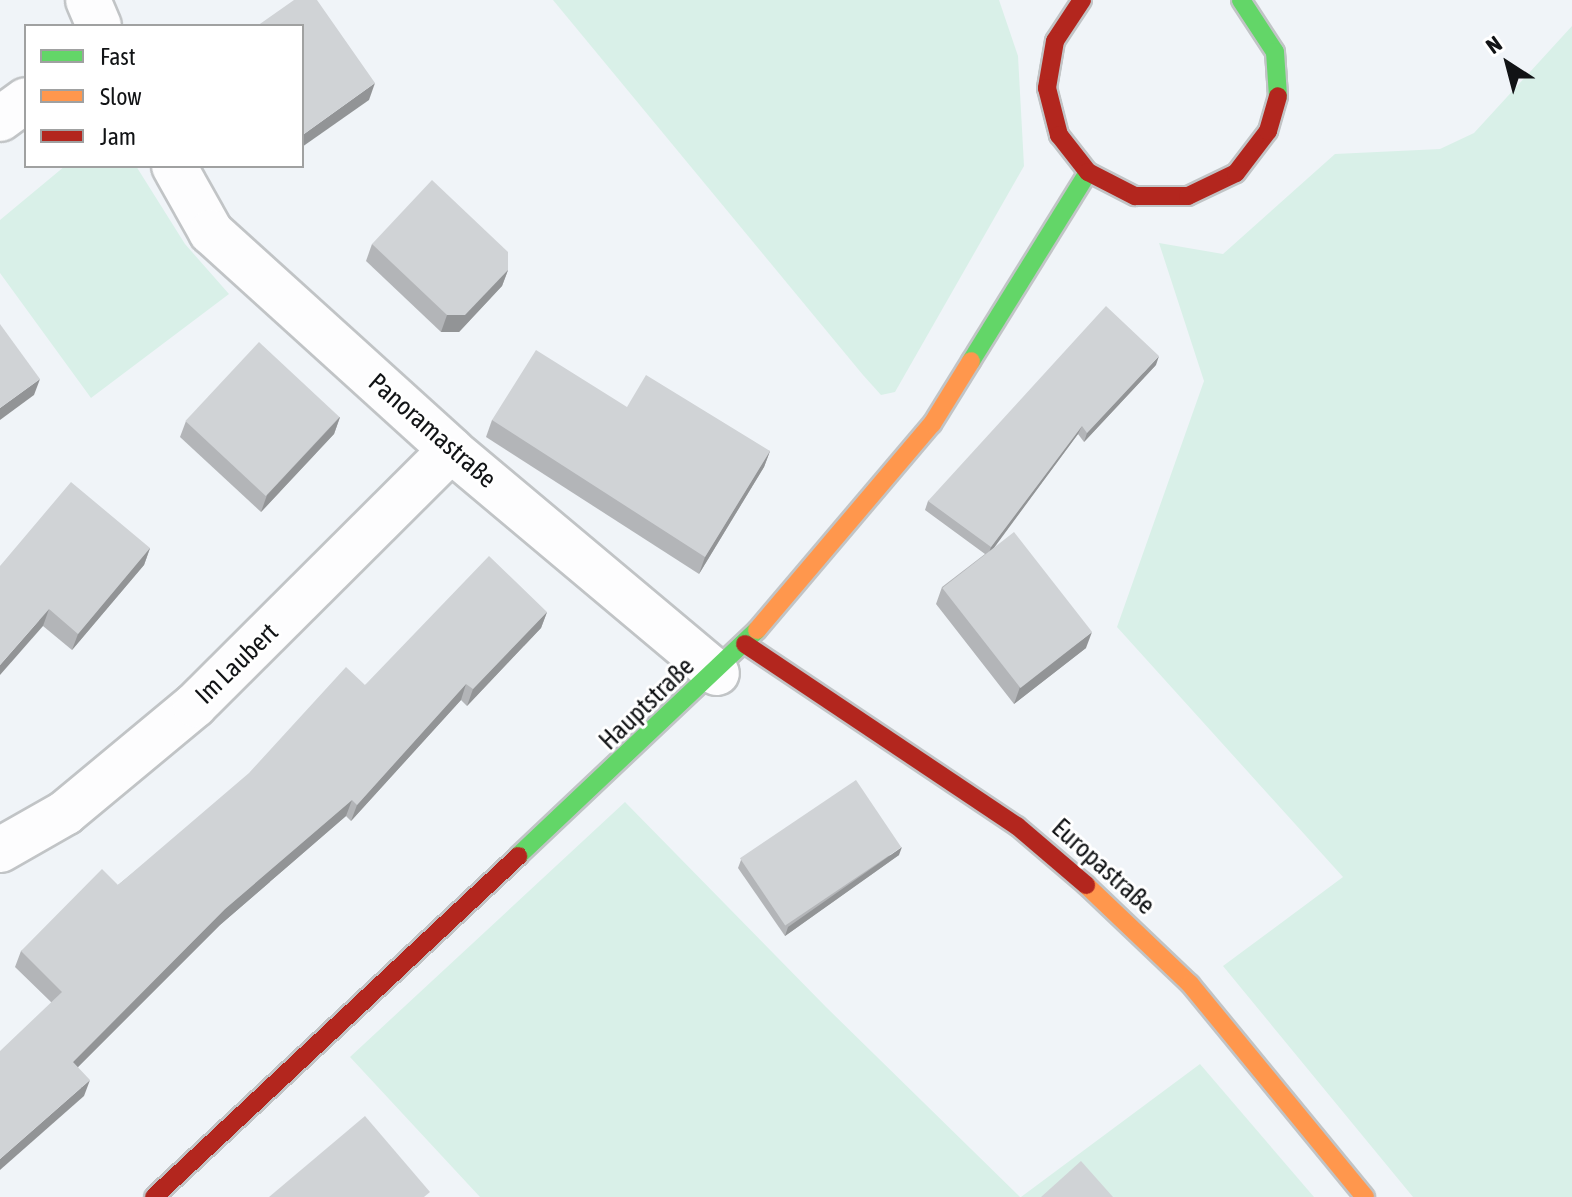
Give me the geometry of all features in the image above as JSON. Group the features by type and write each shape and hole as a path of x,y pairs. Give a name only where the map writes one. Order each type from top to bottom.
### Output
{"street":[{"path":"88,0 98,24"},
{"path":"1081,0 1055,41 1047,88 1059,135 1088,172 1135,196 1188,196 1236,173 1268,131 1279,92 1275,52 1265,12 1241,0"},
{"path":"0,119 24,101"},
{"name":"Panoramastraße","path":"175,168 211,232 451,450 731,658"},
{"name":"Hauptstraße","path":"154,1197 731,658 932,424 1088,172"},
{"name":"Im Laubert","path":"0,850 65,813 195,705 451,450"},
{"name":"Europastraße","path":"731,658 1017,826 1109,904 1190,984 1365,1197"}],"green space":[{"path":"553,0 999,0 1018,56 1024,166 895,392 881,395 863,375"},
{"path":"1572,26 1572,1197 1413,1197 1223,966 1343,877 1117,627 1204,381 1159,243 1223,254 1335,154 1440,149 1474,133"},
{"path":"63,168 137,168 185,244 229,294 91,398 0,273 0,220"},
{"path":"625,802 826,1007 1020,1197 480,1197 350,1057"},
{"path":"1200,1064 1314,1197 1021,1197"}],"building":[{"path":"294,0 317,0 375,83 304,134 304,24 260,24"},
{"path":"432,180 508,252 508,270 465,315 447,315 372,244"},
{"path":"1106,306 1159,356 1087,433 1082,426 991,547 928,501"},
{"path":"0,324 40,379 0,408"},
{"path":"259,342 339,417 266,496 185,421"},
{"path":"536,350 627,407 646,375 770,451 705,557 492,420"},
{"path":"71,482 150,548 78,634 49,609 0,665 0,566"},
{"path":"1014,532 1092,632 1020,688 942,588"},
{"path":"489,556 547,612 473,689 466,684 357,805 352,800 225,909 73,1062 90,1080 0,1159 0,1051 62,992 21,951 102,869 118,885 249,773 346,667 365,685"},
{"path":"856,780 901,847 785,925 740,858"},
{"path":"365,1116 430,1192 424,1197 269,1197"},
{"path":"1081,1161 1113,1197 1041,1197"}],"traffic: fast":[{"path":"1241,0 1275,52 1278,96"},
{"path":"971,361 1088,172"},
{"path":"518,856 757,630"}],"traffic: slow":[{"path":"757,630 932,424 971,361"},
{"path":"1086,885 1190,984 1365,1197"}],"traffic: jam":[{"path":"1082,0 1055,41 1047,88 1059,135 1088,172 1135,196 1188,196 1236,173 1268,131 1278,96"},
{"path":"745,644 1017,826 1086,885"},
{"path":"154,1197 518,856"}]}
